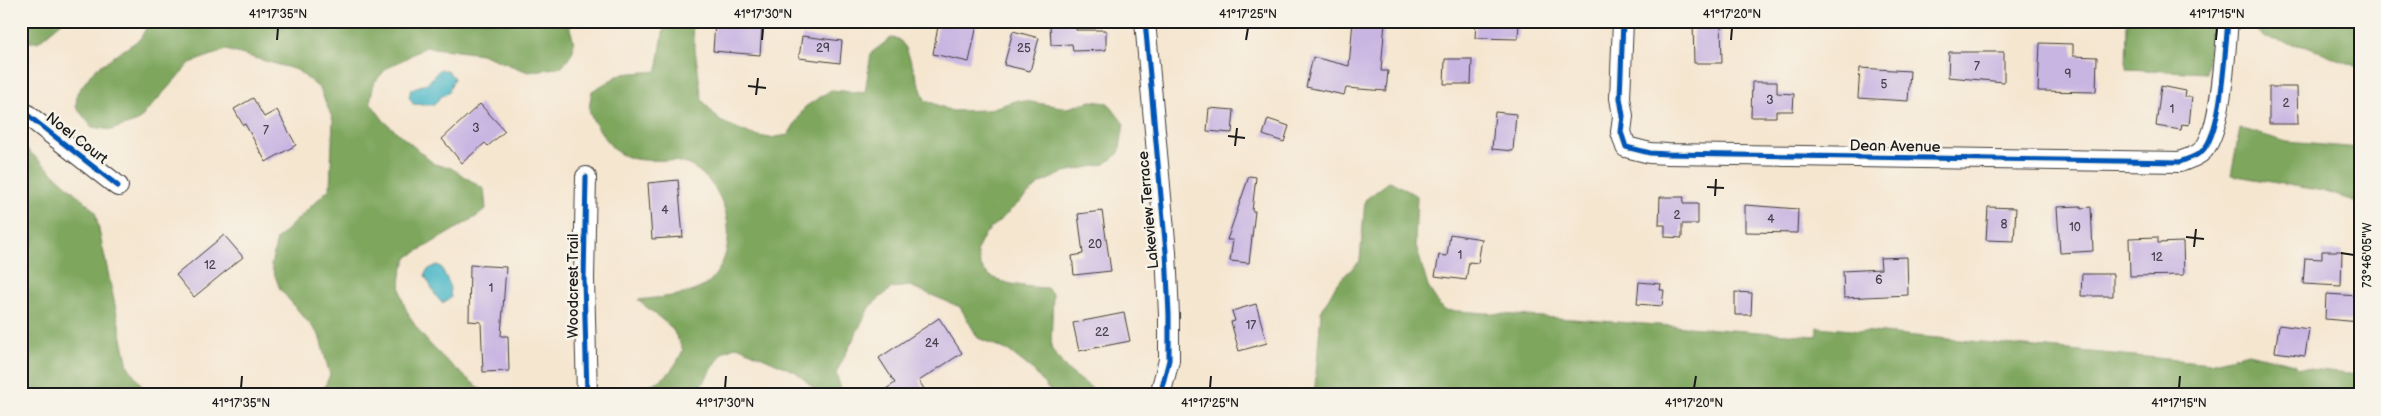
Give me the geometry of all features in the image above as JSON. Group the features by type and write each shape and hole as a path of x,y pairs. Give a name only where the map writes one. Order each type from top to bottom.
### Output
{"street":[{"name":"Lakeview Terrace","path":"1145,21 1166,252 1169,315 1170,360 1160,395"},
{"name":"Dean Avenue","path":"1623,21 1621,132 1626,147 1659,154 2180,162 2201,152 2211,138 2222,85 2228,21"},
{"name":"Noel Court","path":"21,110 118,186"},
{"name":"Woodcrest Trail","path":"586,177 584,279 587,395"}],"green space":[{"path":"21,21 63,21 38,42 21,42"},
{"path":"150,21 568,21 574,46 571,55 562,67 528,72 481,54 426,47 386,69 374,83 370,102 384,121 434,164 451,168 484,189 486,209 408,257 401,277 402,297 410,317 423,335 438,353 488,395 317,395 323,390 330,375 319,335 280,289 271,265 277,239 330,188 333,120 320,89 297,70 226,50 190,63 138,121 111,130 92,127 76,107 77,93 94,70 140,39"},
{"path":"665,21 685,21 692,27 702,100 720,121 753,135 770,138 788,135 805,107 831,90 865,93 871,53 891,38 899,39 906,48 925,100 952,111 987,110 1018,100 1068,108 1091,101 1108,103 1124,124 1119,153 1105,164 1065,172 1039,184 985,234 977,250 981,266 993,277 1011,284 1047,288 1053,294 1051,348 1066,369 1101,395 1053,395 1033,370 1009,351 978,338 960,307 910,286 892,288 870,306 836,373 843,395 818,395 817,391 796,372 737,346 723,352 695,395 607,395 606,390 643,386 661,380 676,364 683,350 672,328 638,300 687,293 704,286 720,267 726,253 728,222 717,192 708,180 687,164 635,159 616,151 598,128 589,112 592,91 621,74 657,71"},
{"path":"2127,21 2213,21 2206,73 2126,69"},
{"path":"2245,21 2360,21 2360,68 2307,47 2266,38"},
{"path":"2240,128 2287,142 2360,148 2360,203 2323,191 2231,175"},
{"path":"21,144 95,211 128,366 148,395 21,395"},
{"path":"1390,181 1417,196 1415,242 1428,287 1443,310 1816,336 1818,327 2211,363 2248,353 2295,364 2298,368 2360,374 2360,395 1312,395 1315,387 1321,312 1337,283 1360,261 1365,200"}],"water":[{"path":"440,69 448,71 454,78 448,93 440,97 434,105 413,104 409,97 411,89 428,83"},
{"path":"437,265 441,267 449,283 451,298 442,303 425,275 427,270"}],"building":[{"path":"939,21 958,21 977,25 969,62 933,54"},
{"path":"1353,21 1385,21 1381,71 1388,71 1386,91 1346,88 1344,95 1306,87 1313,57 1349,66"},
{"path":"1476,21 1519,22 1518,39 1475,38"},
{"path":"1693,21 1721,21 1722,63 1694,63"},
{"path":"715,22 762,25 760,55 713,51"},
{"path":"1050,22 1076,22 1076,30 1106,30 1106,50 1073,51 1072,44 1051,45"},
{"path":"1013,31 1039,38 1030,71 1004,65"},
{"path":"802,36 842,41 840,63 799,58"},
{"path":"2040,43 2073,44 2073,56 2097,57 2096,92 2038,91"},
{"path":"1949,52 2004,52 2004,82 1948,77"},
{"path":"1445,59 1472,59 1471,84 1444,84"},
{"path":"1860,68 1910,71 1908,101 1858,98"},
{"path":"1752,82 1777,82 1777,93 1794,94 1793,111 1776,111 1776,117 1751,117"},
{"path":"2161,86 2186,91 2185,97 2192,97 2189,125 2182,124 2181,130 2156,126"},
{"path":"2269,87 2297,87 2298,124 2269,124"},
{"path":"253,98 264,117 277,110 296,145 266,162 245,124 243,125 234,109"},
{"path":"480,104 505,131 488,146 485,143 462,163 442,139"},
{"path":"1209,108 1234,110 1232,133 1207,131"},
{"path":"1495,112 1516,114 1513,151 1492,149"},
{"path":"1268,119 1289,126 1284,142 1263,135"},
{"path":"1249,176 1256,177 1252,211 1255,211 1249,263 1230,261 1233,240 1227,240"},
{"path":"678,180 683,237 652,239 648,183"},
{"path":"1660,197 1684,197 1683,204 1698,204 1698,224 1682,224 1682,238 1665,237 1665,225 1659,225"},
{"path":"1745,205 1798,209 1797,233 1745,232"},
{"path":"2081,206 2081,208 2091,207 2093,251 2060,253 2057,207"},
{"path":"1988,207 2016,208 2014,241 1986,240"},
{"path":"1102,211 1111,271 1074,275 1072,256 1083,254 1078,214"},
{"path":"1450,234 1482,239 1478,263 1469,262 1466,280 1435,276 1439,255 1447,256"},
{"path":"224,235 243,257 194,297 176,275"},
{"path":"2158,237 2158,243 2183,242 2184,275 2130,276 2129,238"},
{"path":"2322,251 2342,251 2341,286 2303,284 2305,258 2322,259"},
{"path":"1907,257 1908,295 1844,298 1843,271 1881,269 1880,258"},
{"path":"470,265 506,267 501,336 508,336 509,371 483,372 481,322 469,321"},
{"path":"2082,274 2113,274 2113,296 2081,296"},
{"path":"1639,282 1661,284 1660,290 1664,290 1662,306 1637,304"},
{"path":"1735,292 1752,293 1751,315 1735,315"},
{"path":"2326,294 2360,296 2360,322 2325,319"},
{"path":"1256,304 1267,343 1239,351 1231,322 1235,321 1232,311"},
{"path":"1124,313 1130,341 1079,351 1073,323"},
{"path":"939,318 962,353 919,381 928,395 877,395 895,383 879,358"},
{"path":"2279,325 2309,329 2305,356 2275,352"}],"cycle path":[{"path":"1145,21 1166,252 1169,315 1169,360 1160,395"},
{"path":"1623,21 1620,98 1623,116 1621,132 1626,147 1650,153 1668,154 2180,162 2194,157 2201,152 2208,143 2214,129 2224,71 2228,21"},
{"path":"21,110 118,186"},
{"path":"586,177 584,279 587,395"}]}
